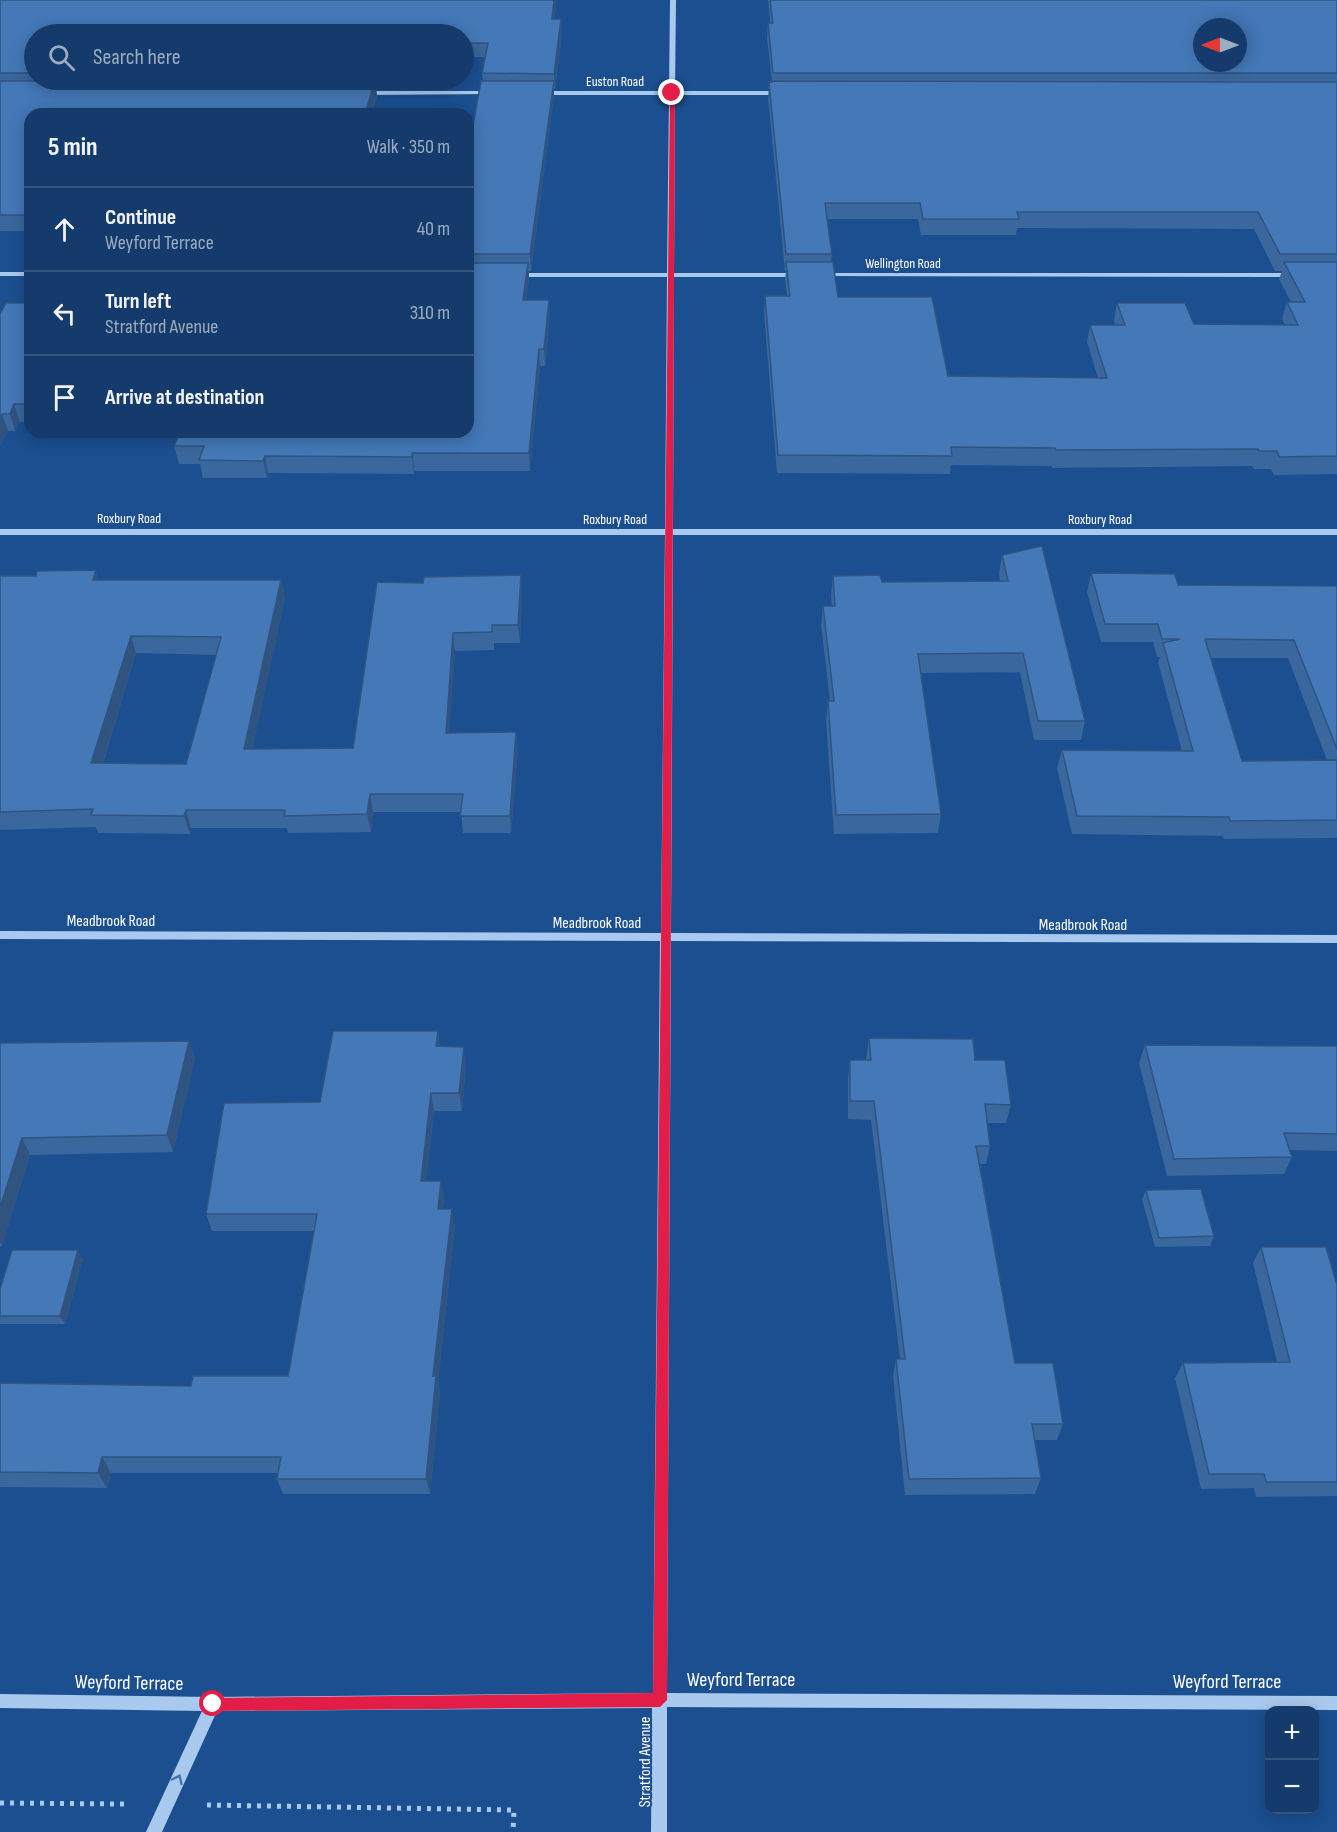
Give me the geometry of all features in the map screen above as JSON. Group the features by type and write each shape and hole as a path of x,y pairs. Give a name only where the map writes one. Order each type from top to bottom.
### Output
{"street":[{"name":"Stratford Avenue","path":"659,1832 673,0"},
{"path":"354,93 495,93"},
{"name":"Euston Road","path":"531,93 791,93"},
{"path":"0,274 24,274"},
{"name":"Wellington Road","path":"504,274 1301,275"},
{"name":"Roxbury Road","path":"0,532 1337,532"},
{"name":"Meadbrook Road","path":"0,935 1337,939"},
{"name":"Weyford Terrace","path":"0,1701 213,1704 660,1700 1337,1703"},
{"path":"154,1832 213,1704"}],"path":[{"path":"0,1803 514,1810 513,1832"}],"building":[{"path":"0,0 554,0 552,19 561,19 554,74 482,73 488,43 474,43 474,24 24,24 24,73 0,73"},
{"path":"770,0 1337,0 1337,73 773,73 768,23 773,23"},
{"path":"0,81 24,81 24,90 372,90 367,108 24,108 24,215 0,215"},
{"path":"481,81 554,81 530,254 474,254 474,120"},
{"path":"774,81 1337,82 1337,254 1280,254 1258,212 1017,212 1019,219 923,219 920,203 825,203 832,254 786,254 769,83"},
{"path":"786,262 833,262 838,297 932,297 948,376 1107,378 1090,325 1125,325 1117,303 1185,303 1194,324 1298,325 1287,302 1305,302 1284,262 1337,262 1337,456 1279,457 1277,451 1259,451 1258,449 1056,450 1055,448 951,447 952,456 778,455 765,296 790,296"},
{"path":"474,263 528,263 523,300 549,300 544,349 539,349 529,453 412,453 412,457 265,456 263,461 199,460 204,446 174,446 177,438 474,438"},
{"path":"6,303 24,303 24,404 14,404 10,414 2,414 0,418 0,314"},
{"path":"1042,546 1085,721 1038,721 1023,653 918,654 941,814 836,815 828,701 834,701 823,606 835,606 833,576 880,575 882,582 1008,581 1002,555"},
{"path":"96,570 93,580 281,580 244,749 353,748 377,582 423,583 424,577 521,575 518,625 492,625 492,632 453,633 446,733 516,732 510,816 460,816 463,794 370,794 367,814 284,816 285,810 186,810 184,816 91,815 93,809 0,812 0,576 36,576 37,571","holes":["131,636 221,637 186,764 91,763"]},
{"path":"1091,573 1175,574 1178,585 1337,586 1337,749 1294,640 1205,639 1242,761 1337,760 1337,820 1230,821 1229,817 1077,816 1062,750 1193,751 1163,643 1180,639 1162,639 1158,624 1105,624"},
{"path":"333,1031 438,1031 436,1046 464,1047 459,1093 431,1093 421,1181 441,1181 438,1209 452,1209 433,1376 436,1376 426,1479 277,1479 281,1457 102,1457 98,1473 0,1472 0,1383 191,1386 193,1376 288,1376 317,1214 206,1214 224,1103 320,1102"},
{"path":"869,1038 973,1039 975,1060 1005,1060 1011,1105 985,1104 990,1146 976,1146 1015,1363 1053,1363 1063,1424 1032,1424 1041,1478 909,1479 896,1359 905,1359 874,1101 850,1101 850,1060 871,1060"},
{"path":"189,1041 167,1135 22,1138 0,1208 0,1043"},
{"path":"1145,1045 1337,1046 1337,1134 1284,1133 1292,1157 1174,1159"},
{"path":"1201,1189 1214,1236 1159,1238 1146,1190"},
{"path":"1261,1247 1326,1247 1337,1285 1337,1482 1266,1482 1264,1474 1209,1474 1183,1363 1290,1362"},
{"path":"12,1250 78,1250 60,1316 0,1316 0,1289"}],"route":[{"path":"213,1704 660,1700 672,93"}]}
